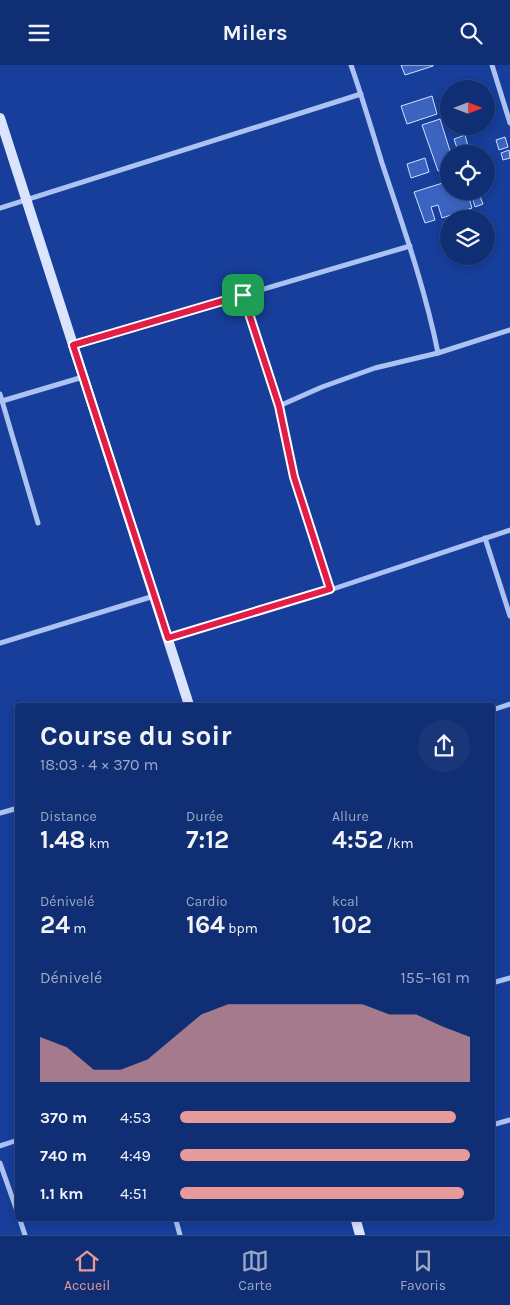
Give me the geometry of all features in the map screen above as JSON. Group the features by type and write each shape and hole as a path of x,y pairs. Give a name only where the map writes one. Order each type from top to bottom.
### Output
{"street":[{"path":"351,65 410,246 438,353"},
{"path":"492,65 510,123"},
{"path":"0,207 361,94"},
{"path":"0,117 189,703"},
{"path":"73,345 410,246"},
{"path":"243,295 279,406 294,477 330,589"},
{"path":"279,406 322,387 375,368 438,353 510,329"},
{"path":"2,401 84,377"},
{"path":"0,394 38,523"},
{"path":"168,638 330,589 510,530"},
{"path":"485,538 510,615"},
{"path":"0,643 154,596"},
{"path":"495,709 510,704"},
{"path":"0,813 15,809"},
{"path":"495,982 510,978"},
{"path":"495,1124 510,1120"},
{"path":"0,1145 15,1141"},
{"path":"0,1163 15,1207"},
{"path":"20,1221 25,1235"},
{"path":"176,1221 180,1235"},
{"path":"356,1221 360,1235"}],"building":[{"path":"401,65 433,65 433,66 405,75"},
{"path":"432,96 437,114 407,124 401,106"},
{"path":"440,119 440,135 445,135 448,145 440,145 440,170 438,171 422,125"},
{"path":"465,135 468,145 456,145 454,139"},
{"path":"505,137 508,147 499,150 496,140"},
{"path":"509,150 510,158 503,160 501,153"},
{"path":"425,158 429,172 411,178 407,164"},
{"path":"440,184 440,200 470,200 472,208 440,212 438,205 431,207 435,220 425,223 414,192"},
{"path":"473,200 481,200 483,204 475,207"}],"route":[{"path":"243,295 279,406 294,477 330,589 168,638 73,345 243,295"}]}
